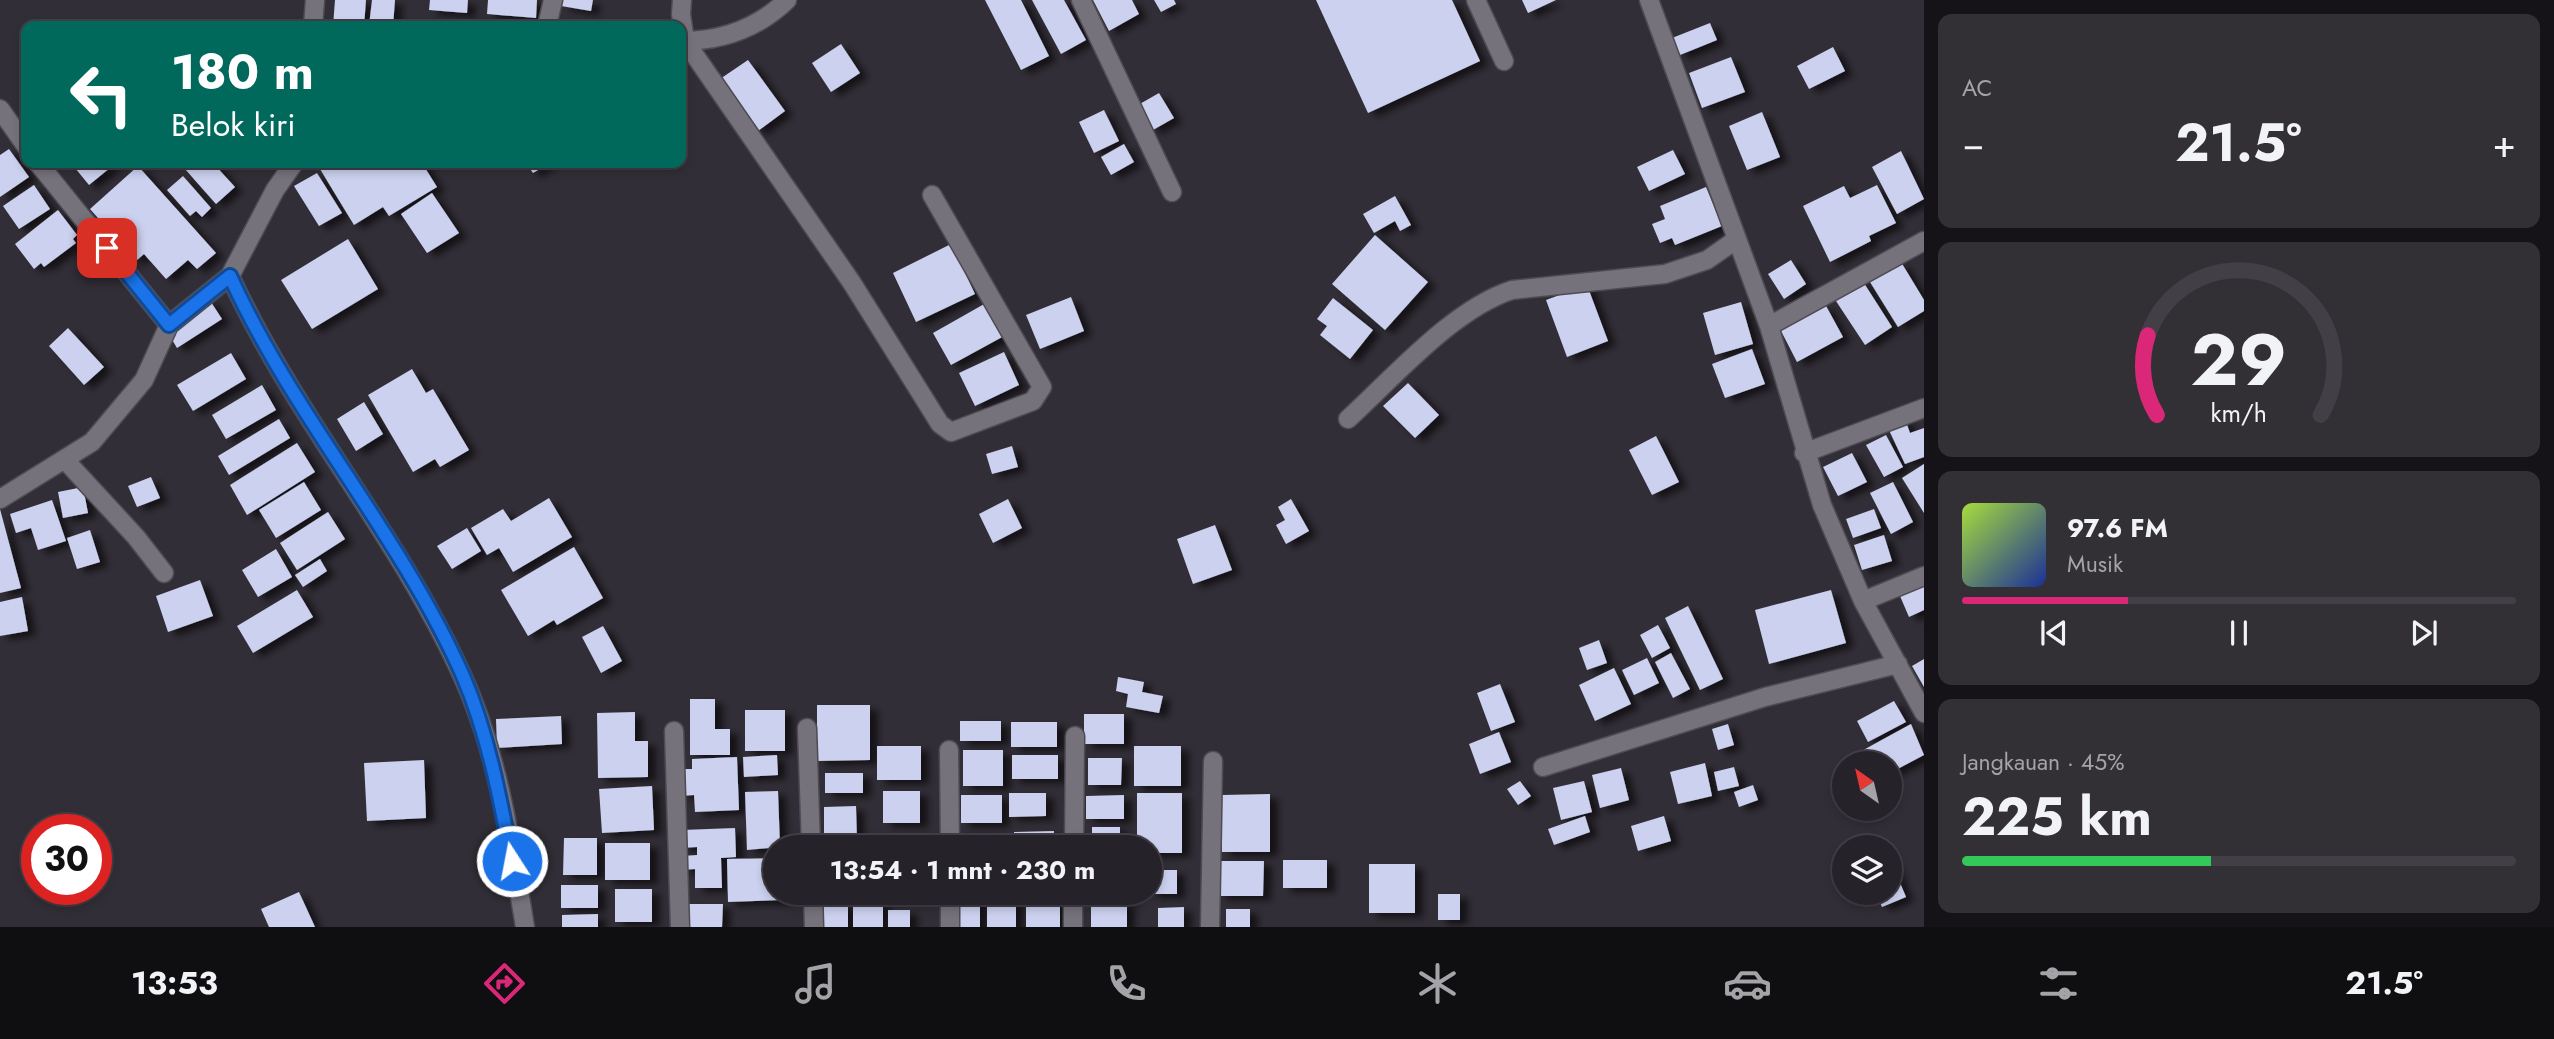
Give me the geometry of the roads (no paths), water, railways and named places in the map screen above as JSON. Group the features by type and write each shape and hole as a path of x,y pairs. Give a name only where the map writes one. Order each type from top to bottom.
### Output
{"street":[{"path":"313,21 315,0"},
{"path":"548,21 553,0"},
{"path":"682,0 682,21"},
{"path":"686,41 732,35 774,13 787,0"},
{"path":"1081,0 1172,192"},
{"path":"1476,0 1504,61"},
{"path":"1649,0 1769,326 1804,453 1822,505 1863,601 1924,713"},
{"path":"686,45 852,283 940,424 951,432 1033,401 1042,387 932,195"},
{"path":"0,109 21,139"},
{"path":"42,168 169,325"},
{"path":"0,499 66,461 92,442 121,412 144,380 169,325 230,276 275,190 290,168"},
{"path":"1348,419 1459,318 1494,296 1512,290 1665,274 1707,260 1737,239"},
{"path":"1769,326 1924,241"},
{"path":"230,276 262,342 416,587 463,677 497,782 525,927"},
{"path":"1804,453 1924,408"},
{"path":"66,461 118,517 163,573"},
{"path":"1863,601 1924,576"},
{"path":"1543,767 1709,714 1898,664"},
{"path":"807,728 811,835"},
{"path":"674,731 680,927"},
{"path":"1074,835 1075,736"},
{"path":"949,750 950,835"},
{"path":"1210,927 1213,761"},
{"path":"813,905 814,927"},
{"path":"950,905 950,927"},
{"path":"1073,905 1073,927"}]}
